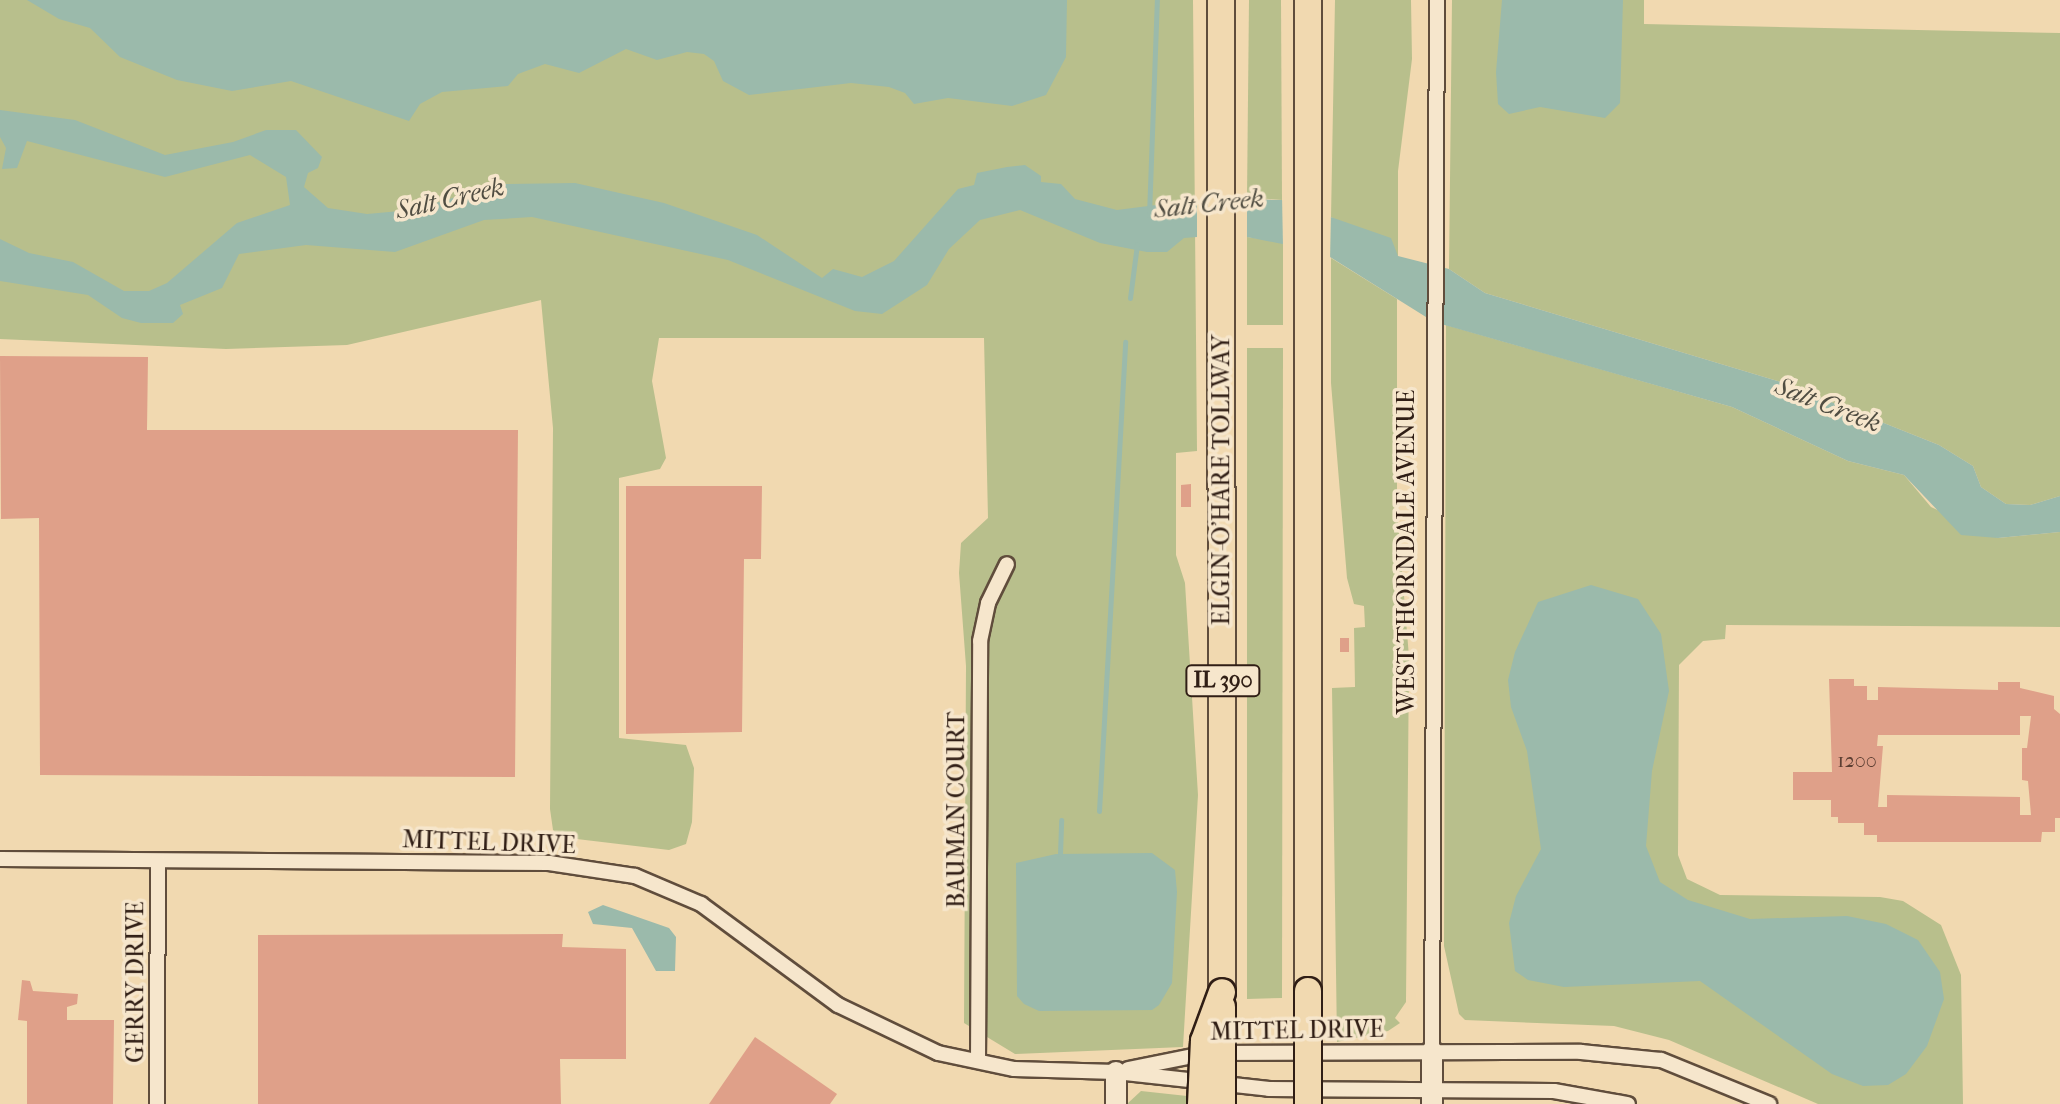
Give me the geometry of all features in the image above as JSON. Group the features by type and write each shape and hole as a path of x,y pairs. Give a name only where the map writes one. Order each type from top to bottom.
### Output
{"highway":[{"name":"ELGIN-O'HARE TOLLWAY","path":"1221,0 1222,1104"},
{"path":"1308,0 1308,1104"},
{"path":"1201,1104 1204,1041 1222,992"}],"main road":[{"name":"WEST THORNDALE AVENUE","path":"1432,1051 1432,1097"},
{"path":"1116,1072 1116,1104"}],"street":[{"name":"WEST THORNDALE AVENUE","path":"1432,1051 1437,0"},
{"name":"BAUMAN COURT","path":"978,1061 980,641 988,603 1007,564"},
{"name":"MITTEL DRIVE","path":"0,859 549,863 635,876 717,913 859,1018 938,1053 1014,1069 1116,1072 1269,1089 1432,1097 1574,1092 1628,1104"},
{"name":"GERRY DRIVE","path":"157,1104 158,861"},
{"name":"MITTEL DRIVE","path":"1116,1072 1208,1053 1581,1052 1661,1060 1769,1104"}],"green space":[{"path":"0,0 1193,0 1197,451 1176,453 1176,555 1185,583 1198,795 1183,1047 1015,1054 964,1023 966,666 959,573 961,543 988,518 984,338 659,338 652,381 666,458 660,469 619,478 619,738 686,745 694,768 692,822 686,844 669,850 560,837 553,830 550,809 553,428 541,300 347,345 226,349 0,339"},
{"path":"1249,0 1281,0 1282,200 1247,197"},
{"path":"1335,0 1411,0 1412,59 1398,171 1398,256 1331,217"},
{"path":"1452,0 1644,0 1644,24 2060,33 2060,496 2030,505 2006,504 1981,487 1973,466 1939,445 1781,382 1485,293 1449,269"},
{"path":"1247,237 1283,242 1283,325 1247,325"},
{"path":"1331,258 1397,299 1397,509 1409,657 1406,1002 1395,1018 1400,1023 1388,1031 1337,1042 1332,688 1355,687 1354,628 1365,627 1364,606 1354,604 1347,578 1331,383"},
{"path":"1446,325 1732,407 1848,461 1904,475 1931,507 1998,538 2060,532 2060,627 1726,625 1725,639 1703,641 1679,665 1678,855 1687,879 1720,895 1880,897 1903,901 1941,925 1961,975 1963,1104 1818,1104 1669,1040 1614,1026 1465,1020 1459,1014 1444,946"},
{"path":"1247,348 1283,348 1282,998 1247,999"},
{"path":"1141,1091 1187,1096 1187,1104 1127,1104"}],"water":[{"path":"27,0 1067,0 1066,57 1046,95 1012,106 948,98 914,104 905,93 889,87 851,83 749,95 723,81 714,61 704,54 687,52 657,60 626,49 579,73 545,64 518,74 508,86 442,92 420,104 409,121 291,81 232,91 177,80 120,57 90,28 59,19"},
{"path":"1502,0 1623,0 1620,103 1605,118 1540,107 1509,114 1498,104 1496,72"},
{"name":"Salt Creek","path":"0,110 75,120 165,155 233,142 266,130 296,130 322,157 318,168 308,173 304,187 328,208 367,214 411,210 502,184 575,183 664,203 757,235 822,278 833,269 862,277 894,261 958,189 974,185 977,173 1007,167 1025,165 1041,176 1041,182 1061,184 1075,199 1117,210 1211,198 1282,200 1391,238 1398,256 1449,269 1485,293 1781,382 1939,445 1973,466 1981,487 2006,504 2030,505 2060,496 2060,532 1998,538 1961,535 1904,475 1848,461 1732,407 1434,322 1322,252 1247,237 1197,237 1184,238 1167,252 1147,252 1100,243 1020,210 980,220 949,249 927,285 882,314 855,311 728,260 532,217 484,220 395,252 306,245 239,254 222,288 180,305 183,314 173,323 141,323 122,318 88,295 0,281 0,239 29,253 73,262 124,291 149,291 167,283 237,223 290,205 286,177 250,155 165,177 27,141 17,168 2,169 6,148 0,137"},
{"path":"1591,585 1638,599 1661,634 1669,691 1652,771 1646,846 1660,882 1688,900 1750,919 1847,916 1886,924 1918,940 1940,972 1944,999 1927,1046 1906,1074 1888,1085 1863,1086 1832,1074 1700,981 1564,987 1528,980 1515,971 1509,923 1516,896 1541,849 1527,751 1511,707 1508,680 1515,652 1538,602"},
{"path":"1152,853 1175,870 1177,892 1172,983 1159,1005 1152,1010 1039,1011 1024,1004 1017,996 1016,863 1056,854"},
{"path":"603,905 669,928 676,937 675,971 656,971 632,928 593,924 588,912"}],"pier":[{"path":"1247,193 1247,241 1197,241 1197,197"},
{"path":"1282,196 1331,213 1330,262 1283,246"}],"building":[{"path":"0,356 148,357 147,430 518,430 515,777 40,775 39,518 1,519"},
{"path":"1191,484 1191,507 1181,507 1181,485"},
{"path":"626,486 762,486 761,559 744,559 742,732 626,734"},
{"path":"1340,638 1349,638 1349,652 1340,652"},
{"path":"1829,679 1854,679 1854,686 1867,686 1867,700 1878,700 1878,687 1998,690 1998,682 2020,682 2020,688 2054,696 2054,709 2060,714 2060,818 2055,818 2055,832 2042,832 2041,842 1877,842 1877,835 1864,835 1864,823 1838,823 1838,817 1831,817 1831,800 1793,800 1793,772 1832,772","holes":["2020,716 2031,716 2027,748 2022,748 2022,780 2028,781 2031,815 2020,815 2020,797 1887,795 1887,807 1878,807 1883,746 1877,746 1878,735 2020,735"]},
{"path":"563,934 562,947 626,949 626,1059 560,1059 561,1104 258,1104 258,935"},
{"path":"22,980 30,981 33,991 78,994 77,1004 67,1007 67,1020 114,1020 113,1104 27,1104 27,1021 18,1020"},
{"path":"755,1037 837,1094 830,1104 709,1104"}],"waterway":[{"name":"Salt Creek","path":"1149,215 1157,0"},
{"path":"1130,298 1137,244"},
{"path":"1099,811 1125,342"},
{"path":"1060,854 1061,820"}]}
